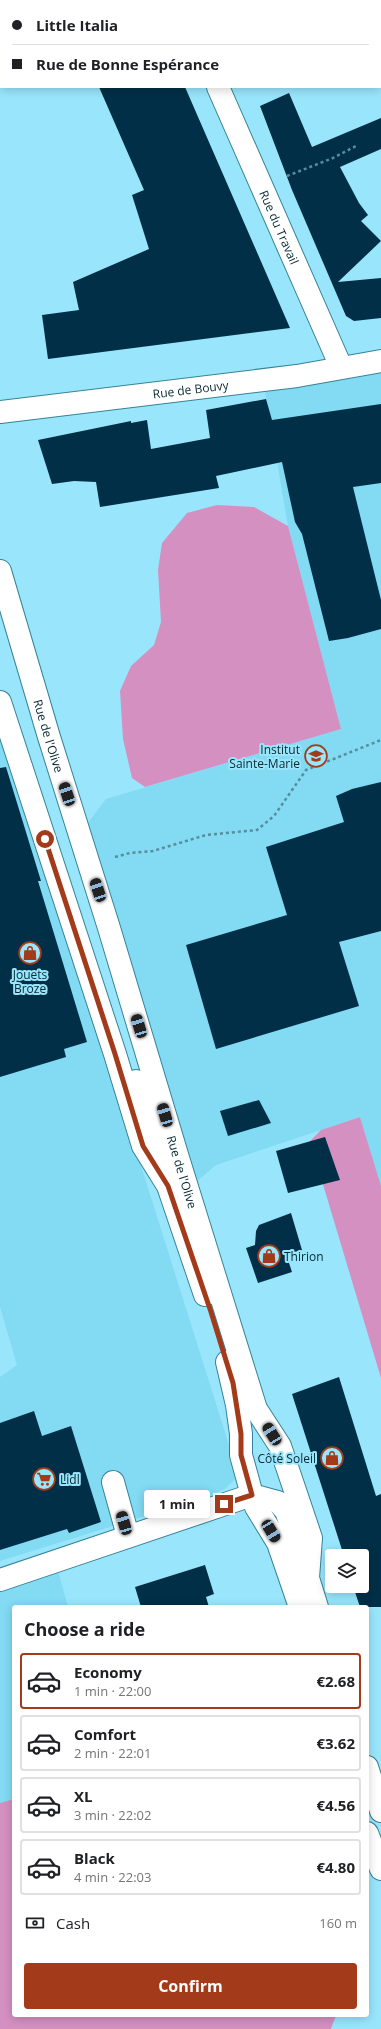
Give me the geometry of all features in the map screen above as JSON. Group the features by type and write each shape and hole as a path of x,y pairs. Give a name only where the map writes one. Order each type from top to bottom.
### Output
{"main road":[{"name":"Rue du Travail","path":"218,88 341,367"},
{"name":"Rue de Bouvy","path":"0,412 297,376 381,361"},
{"name":"Rue de l'Olive","path":"0,571 49,737 90,866 190,1198 256,1409 280,1446 311,1538 308,1578 316,1605"},
{"name":"Rue de l'Olive","path":"0,702 125,1085 143,1146 168,1186 226,1361 237,1405 241,1434 241,1455 252,1495 256,1507 278,1543 299,1605"},
{"path":"125,1085 136,1081 144,1097 155,1140 183,1189 190,1198"},
{"path":"113,1482 128,1536"},
{"path":"0,1580 252,1495 278,1502 286,1511 308,1573"},
{"path":"369,1773 381,1811"},
{"path":"369,1837 381,1869"}],"path":[{"path":"261,184 287,176 333,158 356,146"},
{"path":"90,866 130,853 153,851 206,835 257,830 274,816 306,770 381,740"}],"shaded area":[{"name":"Institut Sainte-Marie","path":"381,361 381,1186 360,1117 216,1165 188,1189 78,836 106,799 341,729 288,526 263,380"},
{"path":"217,505 254,507 288,526 341,729 145,787 132,778 123,739 120,691 131,666 154,645 161,622 158,570 162,543 187,513"},
{"path":"0,718 235,1464 235,1479 225,1489 213,1495 0,1561 0,1377 17,1365 0,1307"},
{"path":"360,1117 381,1186 381,1378 310,1141 321,1130"},
{"path":"55,1560 67,1605 12,1605 12,1800 0,1803 0,1580"},
{"path":"12,1800 12,2017 335,2017 331,2029 0,2029 0,1803"}],"building":[{"path":"99,88 185,88 290,328 48,359 42,315 79,310 73,282 149,249 132,195 144,190"},
{"path":"289,93 312,147 381,118 381,149 340,167 359,203 368,215 361,221 381,241 338,282 381,278 381,318 354,321 346,316 292,190 260,106"},
{"path":"266,399 272,420 381,404 381,483 353,487 381,600 381,629 348,638 329,641 302,534 295,522 282,462 216,476 219,488 100,507 96,482 74,481 52,484 38,440 131,421 131,423 147,420 151,449 210,438 206,410"},
{"name":"Jouets Broze","path":"6,767 41,881 38,881 87,1042 64,1049 66,1057 0,1077 0,768"},
{"path":"381,782 381,931 339,942 359,1006 216,1049 186,945 287,915 266,847 344,822 336,796 352,789"},
{"path":"259,1100 271,1123 228,1136 220,1111"},
{"path":"325,1137 340,1180 288,1193 276,1151"},
{"path":"291,1213 302,1250 286,1254 292,1272 258,1283 246,1248 255,1245 256,1231 259,1225"},
{"path":"339,1377 376,1496 381,1494 381,1607 359,1605 355,1593 369,1593 369,1549 342,1549 292,1394"},
{"name":"Lidl","path":"34,1411 42,1436 71,1426 101,1522 69,1533 67,1529 0,1550 0,1423"},
{"path":"205,1565 214,1594 206,1597 208,1605 140,1605 135,1587"}],"place":[{"name":"Institut Sainte-Marie","path":"316,756"},
{"name":"Jouets Broze","path":"30,953"},
{"name":"Thirion","path":"269,1256"},
{"name":"Côté Soleil","path":"332,1458"},
{"name":"Lidl","path":"44,1479"}],"route":[{"path":"45,839 115,1054 143,1146 168,1186 233,1383 241,1434 241,1455 252,1495 224,1504"}]}
